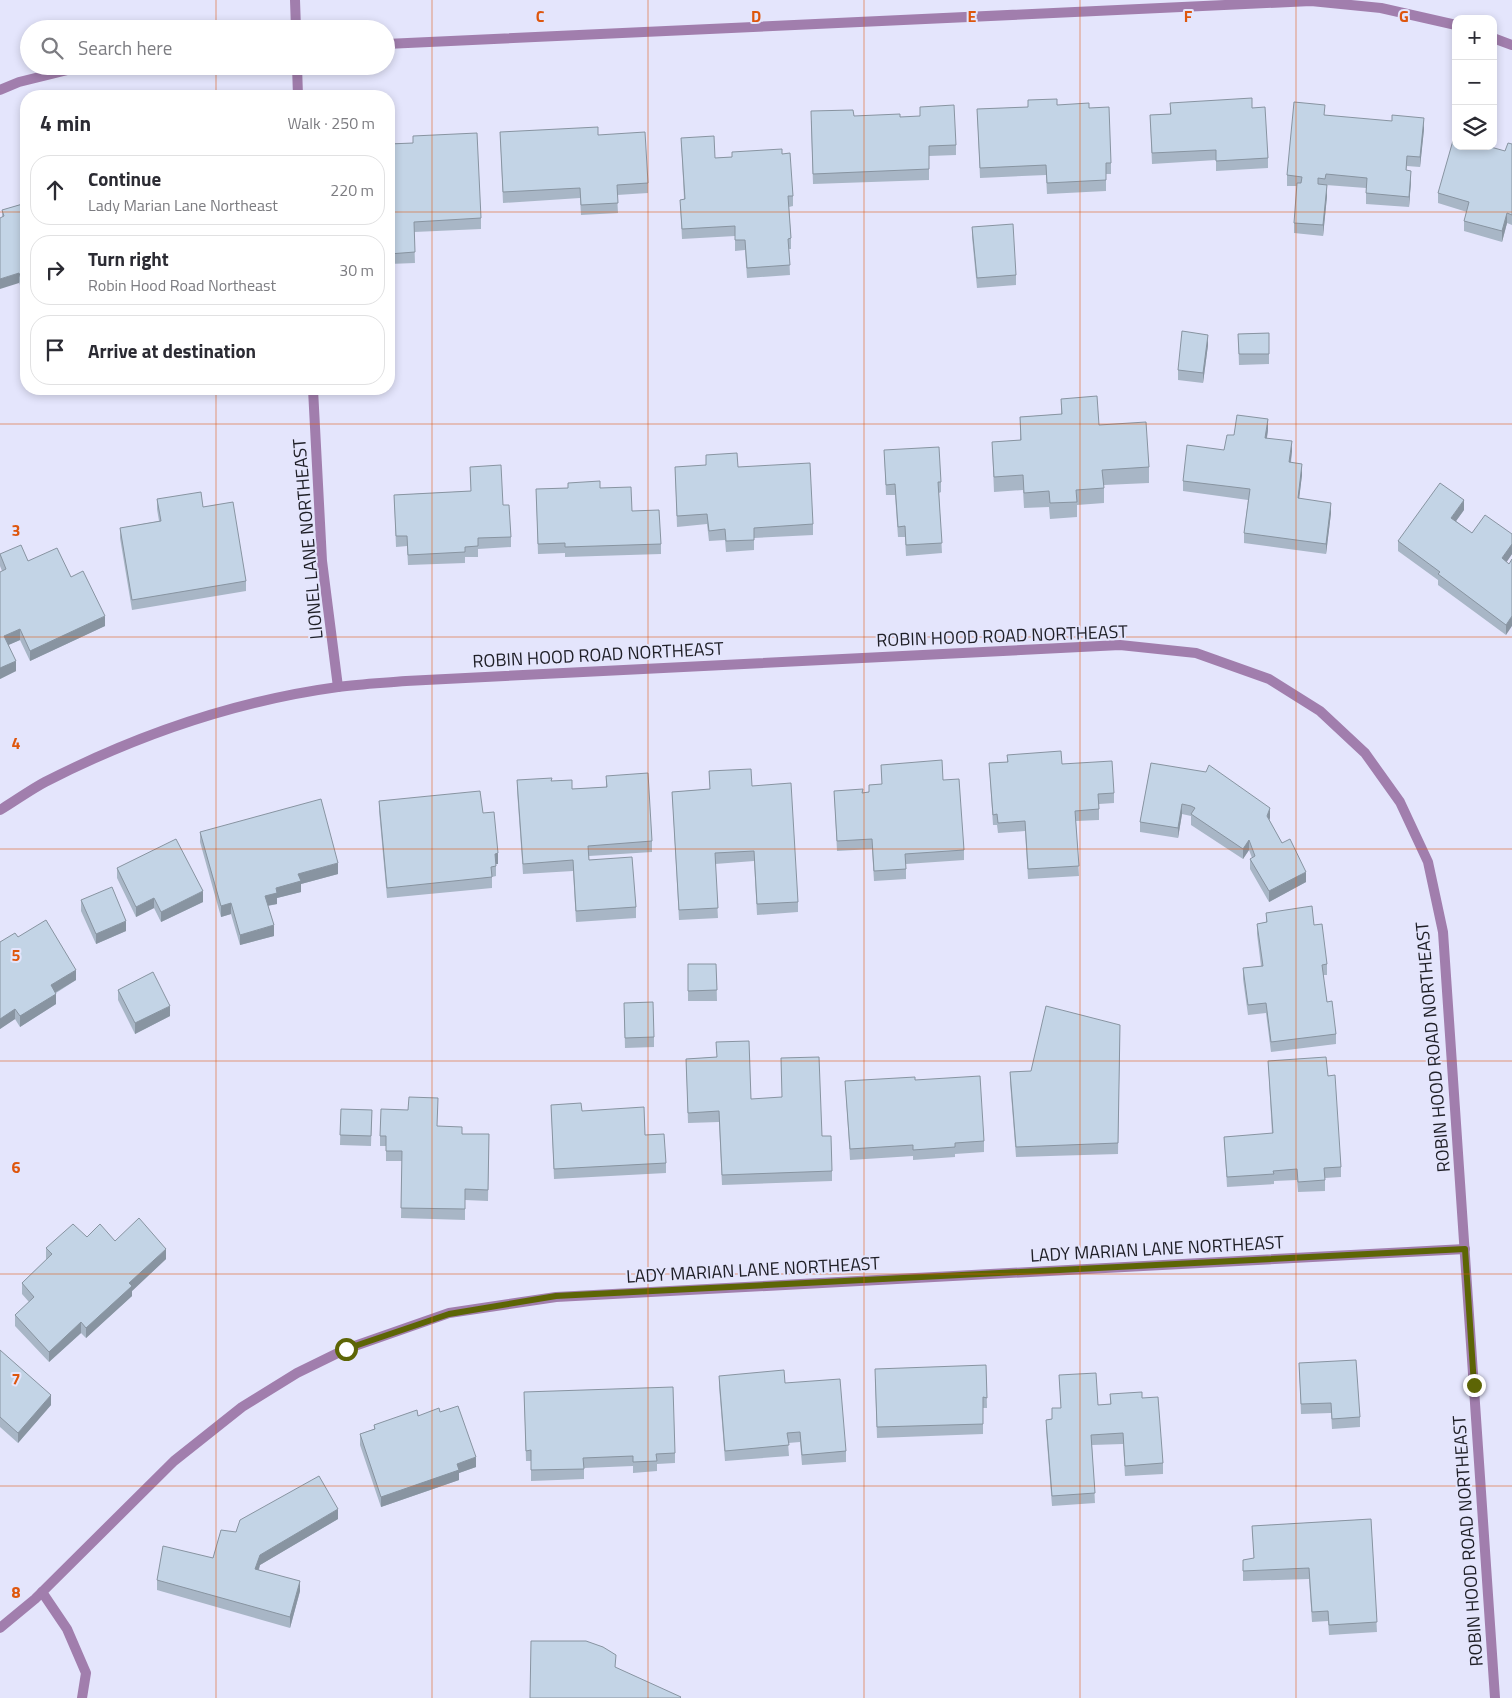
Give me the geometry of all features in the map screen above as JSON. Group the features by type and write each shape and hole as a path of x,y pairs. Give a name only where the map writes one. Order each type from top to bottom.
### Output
{"street":[{"path":"296,0 296,20"},
{"path":"395,44 1311,1 1382,8 1452,24"},
{"path":"1497,39 1512,45"},
{"path":"0,90 19,82 47,75"},
{"path":"297,75 298,90"},
{"name":"LIONEL LANE NORTHEAST","path":"313,395 322,561 338,687"},
{"name":"ROBIN HOOD ROAD NORTHEAST","path":"0,810 44,783 114,749 185,722 261,701 338,687 406,681 1120,645 1196,653 1269,679 1320,712 1365,753 1400,802 1428,862 1443,932 1495,1698"},
{"name":"LADY MARIAN LANE NORTHEAST","path":"0,1628 42,1592 174,1462 242,1407 297,1373 346,1349 449,1314 556,1296 1465,1249"},
{"path":"42,1592 67,1629 86,1673 82,1698"}],"building":[{"path":"1252,98 1252,108 1265,107 1268,158 1216,161 1216,150 1152,153 1150,115 1171,114 1170,103"},
{"path":"1057,99 1057,105 1089,103 1089,108 1109,107 1111,163 1106,163 1106,180 1047,183 1046,165 980,168 977,109 1028,107 1028,100"},
{"path":"1294,102 1325,105 1324,115 1392,121 1392,115 1424,118 1420,157 1407,156 1406,170 1411,171 1409,197 1366,193 1367,178 1326,174 1325,179 1318,178 1318,184 1327,185 1323,225 1294,223 1297,183 1301,183 1302,177 1287,175"},
{"path":"954,105 956,145 929,146 929,169 813,174 811,111 853,110 854,116 900,114 900,117 920,116 920,107"},
{"path":"598,127 598,135 645,132 648,183 617,185 618,203 581,205 580,188 503,192 500,132"},
{"path":"477,133 481,218 414,222 415,252 395,254 395,144 413,143 413,136"},
{"path":"714,136 715,158 732,157 732,152 782,149 782,154 790,153 793,196 788,196 791,238 788,239 790,265 747,268 745,240 735,240 735,226 682,229 680,200 685,199 681,138"},
{"path":"1508,143 1512,144 1512,215 1507,213 1502,231 1464,221 1469,202 1438,193 1452,144 1452,150 1497,149 1505,151"},
{"path":"20,205 20,276 19,273 0,279 0,218 4,216 2,210"},
{"path":"1013,224 1016,275 977,278 972,227"},
{"path":"1182,331 1208,335 1203,373 1178,370"},
{"path":"1269,333 1269,354 1239,354 1238,334"},
{"path":"1097,396 1099,425 1146,422 1149,467 1102,470 1104,488 1076,490 1077,502 1050,503 1049,491 1024,493 1023,475 994,477 992,442 1021,440 1020,417 1062,414 1061,399"},
{"path":"1237,415 1268,419 1265,438 1292,441 1289,462 1302,464 1298,498 1331,503 1326,544 1244,533 1250,489 1183,481 1187,445 1224,450 1227,435 1234,435"},
{"path":"939,447 941,482 938,482 942,543 906,545 905,526 898,527 895,484 886,485 884,450"},
{"path":"737,453 738,467 810,463 813,524 754,528 754,540 726,541 725,529 709,531 707,514 677,516 675,467 706,465 706,455"},
{"path":"501,465 503,505 509,505 511,537 478,538 478,546 465,547 465,552 408,555 407,536 396,536 394,495 471,491 470,467"},
{"path":"600,481 600,488 631,487 632,511 659,510 661,544 565,547 565,543 538,544 536,489 568,488 568,483"},
{"path":"1440,483 1464,500 1451,518 1472,533 1485,515 1512,534 1512,544 1502,558 1509,564 1512,559 1512,616 1506,625 1398,541"},
{"path":"201,492 203,507 233,502 246,581 132,600 120,528 161,521 157,499"},
{"path":"21,545 28,561 57,548 71,577 83,571 105,616 30,651 20,629 4,636 16,661 0,668 0,572 6,569 0,554"},
{"path":"1061,751 1062,764 1112,761 1114,793 1098,794 1099,809 1075,811 1079,866 1028,869 1025,821 998,823 997,814 993,815 989,763 1008,762 1007,755"},
{"path":"942,760 943,780 959,779 964,850 905,854 906,869 874,871 872,839 837,841 834,791 863,789 862,793 869,792 869,785 882,784 881,765"},
{"path":"1151,763 1206,772 1209,765 1270,808 1267,816 1282,843 1290,839 1306,872 1269,891 1250,859 1255,856 1249,840 1243,849 1191,814 1195,808 1191,806 1182,804 1178,828 1140,822"},
{"path":"751,769 752,786 791,783 798,902 757,904 754,851 715,853 718,908 679,910 672,792 710,789 709,771"},
{"path":"648,773 652,841 588,846 589,860 632,857 636,907 576,911 573,860 523,864 517,780 552,778 551,781 572,780 572,789 607,787 606,776"},
{"path":"480,791 483,813 494,812 498,853 495,854 496,866 491,867 492,877 387,888 379,801"},
{"path":"321,799 338,863 298,874 301,881 276,888 277,893 265,896 274,925 240,935 231,903 221,906 200,832"},
{"path":"176,839 203,891 161,912 154,898 136,907 117,868"},
{"path":"112,887 126,921 96,934 81,900"},
{"path":"1312,906 1314,925 1322,924 1327,964 1322,965 1327,1002 1332,1001 1336,1034 1271,1042 1266,1003 1248,1005 1243,968 1263,966 1257,924 1267,922 1266,913"},
{"path":"46,920 76,970 51,985 56,994 20,1016 15,1009 0,1019 0,942 15,933 18,937"},
{"path":"688,964 716,964 717,990 688,991"},
{"path":"153,972 170,1006 135,1023 118,990"},
{"path":"653,1002 654,1037 625,1038 624,1003"},
{"path":"1046,1006 1120,1025 1118,1143 1016,1147 1010,1072 1031,1071"},
{"path":"749,1041 751,1099 782,1097 781,1058 819,1057 822,1136 831,1136 832,1171 722,1175 719,1111 688,1113 686,1059 717,1057 716,1042"},
{"path":"1326,1057 1328,1076 1335,1075 1341,1167 1324,1168 1325,1180 1298,1182 1297,1169 1273,1171 1274,1174 1227,1177 1224,1137 1273,1133 1268,1061"},
{"path":"980,1076 984,1141 955,1143 955,1147 913,1150 913,1145 850,1149 845,1081 915,1077 915,1080"},
{"path":"409,1097 438,1098 437,1126 462,1127 462,1134 489,1134 488,1190 465,1189 465,1209 401,1208 402,1151 386,1151 386,1136 380,1136 381,1109 408,1110"},
{"path":"581,1103 582,1111 644,1107 645,1135 664,1134 666,1163 554,1169 551,1105"},
{"path":"341,1109 372,1110 371,1136 340,1135"},
{"path":"139,1218 166,1249 129,1283 132,1286 86,1328 81,1322 49,1352 15,1315 34,1297 22,1283 52,1254 46,1248 73,1224 87,1237 100,1224 115,1241"},
{"path":"0,1350 51,1395 18,1433 0,1417"},
{"path":"1356,1360 1360,1417 1332,1419 1331,1403 1301,1404 1299,1363"},
{"path":"986,1365 987,1398 983,1397 983,1424 877,1427 875,1369"},
{"path":"784,1370 785,1383 840,1379 846,1451 802,1455 800,1432 787,1433 789,1445 725,1451 719,1376"},
{"path":"1096,1373 1098,1405 1111,1404 1110,1394 1142,1392 1142,1398 1158,1397 1163,1463 1125,1466 1123,1433 1091,1435 1095,1493 1052,1496 1046,1420 1052,1419 1052,1408 1061,1408 1059,1375"},
{"path":"673,1387 675,1453 656,1454 657,1461 633,1462 633,1456 583,1458 584,1469 531,1470 531,1450 526,1451 524,1392"},
{"path":"458,1406 476,1457 457,1464 459,1470 381,1497 360,1434 375,1429 374,1425 417,1410 418,1416 439,1408 440,1412"},
{"path":"319,1476 338,1509 260,1555 255,1569 300,1581 290,1617 157,1580 163,1546 213,1558 221,1530 236,1532 240,1520"},
{"path":"1371,1519 1377,1622 1329,1625 1328,1611 1312,1612 1309,1568 1243,1571 1243,1560 1254,1558 1252,1526"},
{"path":"531,1641 586,1641 603,1647 616,1655 615,1667 681,1697 530,1698"}],"route":[{"path":"346,1349 449,1314 556,1296 1465,1249 1474,1385"}]}
